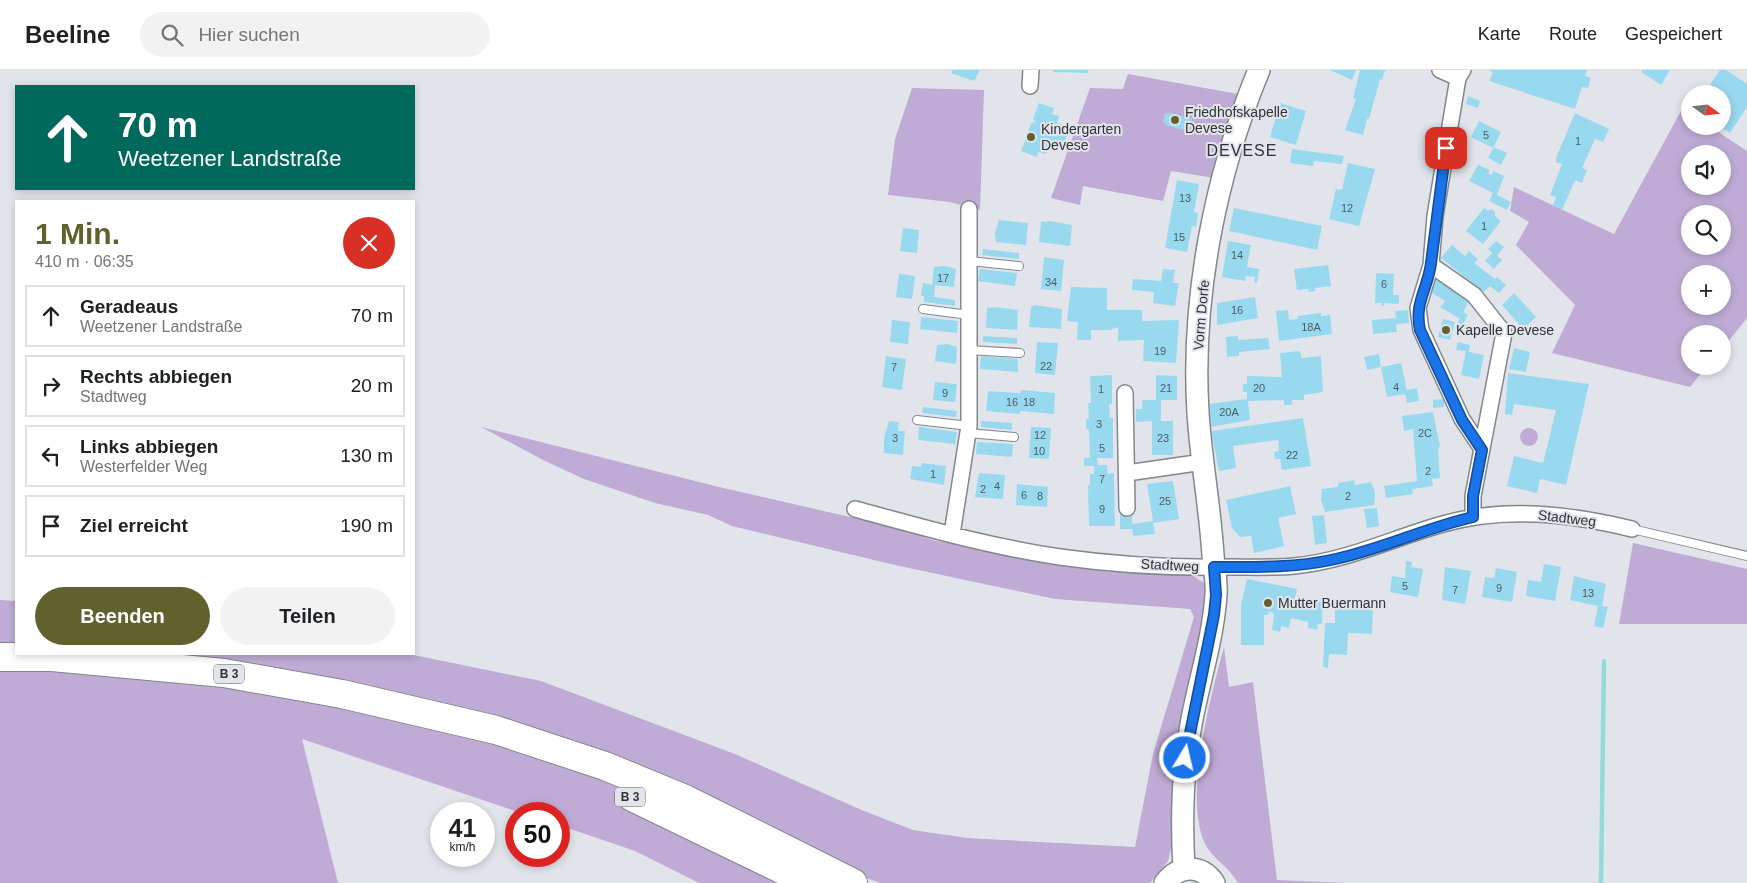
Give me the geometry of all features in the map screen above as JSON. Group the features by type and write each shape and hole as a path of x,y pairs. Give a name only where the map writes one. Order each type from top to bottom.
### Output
{"highway":[{"name":"B 3","path":"0,656 52,657 224,674 342,694 446,720 496,730 605,766 685,799 818,875 853,883"},
{"name":"B 3","path":"818,875 862,883"}],"main road":[{"name":"Vorm Dorfe","path":"1184,869 1181,830 1184,768 1192,718 1207,656 1216,595 1203,462 1197,374 1202,295 1224,175 1237,129 1259,70"},
{"path":"1165,883 1173,874 1184,869 1201,871 1214,883"}],"street":[{"path":"1030,86 1031,70"},
{"path":"1440,70 1460,74 1435,216 1431,265 1418,308 1420,330 1462,420 1482,450"},
{"path":"952,534 968,430 969,209"},
{"path":"1431,265 1474,296 1504,333 1473,496 1473,517"},
{"path":"1125,393 1127,508"},
{"path":"1127,473 1203,462"},
{"name":"Stadtweg","path":"855,509 952,534 1060,557 1214,567 1294,566 1332,560 1421,531 1473,517 1502,514 1549,514 1632,529"}],"lane":[{"path":"969,261 1019,266"},
{"path":"924,310 969,315"},
{"path":"969,350 1020,353"},
{"path":"917,420 1014,437"},
{"path":"1632,529 1747,556"}],"shaded area":[{"path":"1128,74 1238,94 1214,178 1171,171 1163,201 1083,186 1080,205 1051,198 1090,88 1123,89"},
{"path":"912,88 984,90 980,210 950,202 888,195 895,139"},
{"path":"1681,111 1681,135 1723,135 1747,151 1747,318 1731,338 1731,325 1681,325 1681,375 1700,375 1690,387 1552,353 1575,305 1516,245 1529,222 1510,211 1514,187 1614,234"},
{"path":"481,427 719,487 898,528 932,540 1086,568 1192,575 1204,583 1204,624 1175,758 1171,849 1168,861 1150,883 880,883 856,874 784,883 699,883 635,851 570,829 570,802 505,802 505,808 495,804 495,802 488,802 302,739 338,883 0,883 0,600 15,601 15,655 414,655 541,681 735,754 864,811 913,830 967,838 1135,847 1153,754 1194,617 1190,609 1055,599 895,565 732,526 708,515 655,503 584,479 543,460"},
{"path":"1525,428 1533,428 1538,433 1536,444 1525,446 1520,441 1520,433"},
{"path":"1633,543 1747,569 1747,624 1619,624"},
{"path":"1224,647 1229,687 1253,682 1277,880 1347,883 1238,883 1230,871 1214,856 1206,845 1198,819 1198,770 1207,716"}],"building":[{"path":"953,70 980,70 974,81 951,73"},
{"path":"1053,70 1088,70 1088,73 1053,72"},
{"path":"1330,70 1356,70 1352,80"},
{"path":"1360,70 1385,70 1382,80 1380,79 1363,135 1345,130 1356,99 1353,98"},
{"path":"1489,70 1587,70 1585,76 1591,78 1588,88 1582,87 1575,109 1489,81 1493,72"},
{"path":"1642,70 1670,70 1661,85 1641,72"},
{"path":"1720,70 1726,70 1747,84 1747,107 1731,131 1731,85 1710,85"},
{"path":"1468,96 1480,101 1478,108 1466,104"},
{"path":"1039,103 1054,108 1052,114 1059,116 1057,123 1067,127 1064,134 1067,135 1064,144 1061,143 1058,151 1048,147 1046,154 1038,152 1037,157 1021,151 1027,136 1030,137 1031,133 1028,132 1032,122 1034,123 1035,120 1033,119"},
{"path":"1280,103 1306,111 1296,145 1270,137"},
{"name":"Friedhofskapelle Devese","path":"1171,113 1192,119 1188,131 1168,126 1163,122 1165,114"},
{"path":"1575,113 1609,129 1603,142 1595,139 1582,168 1587,170 1582,183 1575,180 1562,210 1553,205 1556,197 1550,195 1562,164 1556,162 1556,158"},
{"path":"1479,121 1501,132 1493,148 1471,137"},
{"path":"1494,147 1507,153 1501,165 1488,158"},
{"path":"1292,149 1344,156 1342,164 1314,161 1313,166 1290,163"},
{"path":"1348,163 1375,169 1359,226 1329,219 1336,189 1342,190"},
{"path":"1478,165 1490,170 1488,173 1491,175 1494,171 1504,176 1497,195 1511,202 1507,210 1489,201 1493,193 1469,181"},
{"path":"1177,180 1199,184 1194,212 1198,213 1196,227 1192,226 1187,252 1165,248"},
{"path":"1234,208 1322,226 1317,250 1229,231"},
{"path":"1484,208 1495,212 1495,216 1501,221 1483,244 1466,231"},
{"path":"999,220 1028,223 1026,245 996,242 995,233"},
{"path":"1050,221 1072,225 1070,246 1039,242 1041,222"},
{"path":"903,228 919,230 917,253 900,251"},
{"path":"1228,241 1251,245 1247,267 1259,269 1257,283 1254,282 1255,277 1246,276 1245,281 1222,277"},
{"path":"1496,241 1504,247 1497,256 1502,260 1494,269 1485,261 1492,253 1488,249"},
{"path":"1452,245 1465,256 1469,251 1478,259 1474,263 1506,285 1499,293 1490,286 1484,292 1441,258"},
{"path":"983,249 1019,253 1019,259 982,255"},
{"path":"1044,257 1064,260 1061,291 1041,289"},
{"path":"1328,265 1331,286 1315,288 1315,291 1309,292 1308,289 1297,290 1294,269"},
{"path":"945,266 956,269 954,287 935,285 934,297 955,300 955,306 924,302 924,296 921,296 923,283 932,285 934,267"},
{"path":"980,269 1017,273 1015,286 978,281"},
{"path":"1163,269 1175,270 1173,283 1179,283 1175,306 1153,303 1154,292 1132,290 1133,279 1161,281"},
{"path":"1376,273 1394,274 1393,295 1399,295 1399,304 1384,303 1384,306 1382,306 1382,303 1375,303"},
{"path":"899,274 915,276 912,299 896,297"},
{"path":"1436,276 1471,298 1463,312 1468,315 1461,327 1457,324 1460,319 1440,307 1445,301 1427,290"},
{"path":"1071,287 1107,288 1107,310 1142,310 1142,321 1179,320 1176,363 1143,361 1144,340 1118,341 1118,327 1110,330 1091,330 1091,340 1077,340 1078,322 1067,321"},
{"path":"1514,293 1536,317 1523,329 1502,305"},
{"path":"1255,297 1258,318 1217,325 1217,303"},
{"path":"1034,305 1062,309 1061,329 1029,327 1031,307"},
{"path":"995,307 1018,310 1017,330 986,328 987,308"},
{"path":"1288,310 1289,320 1298,319 1297,316 1321,313 1321,316 1330,315 1332,334 1279,341 1276,311"},
{"path":"1408,310 1409,323 1396,324 1397,332 1373,334 1372,320 1396,318 1395,311"},
{"path":"921,317 958,321 957,333 920,329"},
{"name":"Kapelle Devese","path":"1443,319 1455,322 1450,340 1438,337"},
{"path":"892,320 910,322 908,344 890,342"},
{"path":"983,336 1017,338 1017,344 983,342"},
{"path":"1238,336 1238,340 1268,338 1270,349 1239,352 1239,356 1227,357 1226,337"},
{"path":"1037,342 1058,343 1055,375 1035,373"},
{"path":"1458,342 1470,345 1469,352 1484,355 1479,379 1461,375 1466,351 1456,350"},
{"path":"947,344 957,347 956,364 935,361 937,345"},
{"path":"1514,348 1530,352 1526,372 1509,369"},
{"path":"1300,351 1301,358 1321,356 1323,392 1304,395 1304,400 1292,400 1292,405 1284,405 1284,400 1248,401 1250,420 1211,427 1209,404 1247,399 1247,392 1243,392 1243,384 1247,384 1247,376 1282,377 1280,353"},
{"path":"1379,354 1381,367 1367,370 1364,357"},
{"path":"886,356 906,359 902,390 882,387"},
{"path":"981,356 1018,359 1018,372 980,369"},
{"path":"1401,363 1407,390 1417,388 1419,401 1407,403 1405,394 1387,397 1381,367"},
{"path":"1508,373 1589,384 1566,485 1540,479 1537,493 1507,486 1514,456 1543,463 1556,410 1514,404 1512,415 1505,414"},
{"path":"1112,375 1112,404 1109,404 1110,418 1113,418 1113,458 1097,458 1098,465 1107,465 1108,474 1114,473 1115,526 1089,526 1088,485 1090,485 1090,474 1094,474 1094,466 1084,466 1084,458 1090,458 1089,429 1086,429 1086,419 1089,419 1088,403 1091,403 1090,376"},
{"path":"1156,375 1177,376 1177,400 1161,400 1161,421 1173,421 1173,455 1152,455 1152,421 1136,422 1136,409 1142,409 1142,400 1156,400"},
{"path":"935,382 957,384 955,402 933,400"},
{"path":"1021,390 1055,393 1054,414 986,411 988,391 1020,393"},
{"path":"1444,399 1444,407 1433,408 1433,400"},
{"path":"923,407 957,411 956,417 922,413"},
{"path":"1433,412 1440,446 1438,449 1440,478 1432,479 1433,486 1412,489 1413,494 1386,498 1384,486 1417,481 1413,429 1404,431 1402,416"},
{"path":"1303,418 1311,466 1282,470 1280,459 1275,459 1274,452 1279,451 1278,440 1233,446 1236,468 1219,471 1211,431"},
{"path":"889,421 899,422 898,431 905,431 903,455 884,453 884,438"},
{"path":"981,421 1012,423 1012,430 981,427"},
{"path":"919,427 957,432 955,444 918,440"},
{"path":"1031,427 1051,428 1049,459 1029,458"},
{"path":"977,442 1013,444 1012,457 976,454"},
{"path":"922,463 946,466 944,485 910,479 912,466 921,467"},
{"path":"979,473 1005,475 1003,499 975,497"},
{"path":"1354,480 1355,485 1371,482 1375,493 1374,505 1325,512 1321,500 1322,489 1338,487 1338,483"},
{"path":"1173,481 1179,519 1153,523 1155,534 1133,536 1132,529 1120,529 1120,513 1132,513 1132,524 1153,521 1147,484"},
{"path":"1017,484 1048,487 1047,507 1016,505"},
{"path":"1290,486 1296,514 1278,518 1284,546 1254,553 1251,536 1240,537 1232,528 1226,500"},
{"path":"1377,508 1379,526 1367,528 1364,509"},
{"path":"1324,515 1327,543 1315,545 1312,516"},
{"path":"1406,561 1412,562 1411,567 1423,569 1418,597 1390,592 1392,576 1405,578"},
{"path":"1544,564 1561,567 1555,601 1526,596 1528,580 1541,582"},
{"path":"1445,567 1471,571 1465,604 1442,600"},
{"path":"1496,568 1517,572 1512,602 1482,597 1485,577 1494,578"},
{"path":"1574,576 1606,584 1602,606 1608,607 1603,628 1594,626 1598,606 1570,600"},
{"name":"Mutter Buermann","path":"1247,579 1297,589 1293,606 1313,609 1313,601 1323,601 1322,624 1318,624 1317,630 1308,628 1308,622 1291,618 1289,628 1281,626 1280,632 1272,630 1274,614 1269,611 1268,615 1264,615 1264,645 1241,645 1241,605"},
{"path":"1359,604 1366,604 1365,609 1373,609 1372,634 1348,633 1347,655 1329,654 1328,668 1323,667 1325,623 1335,623 1335,607 1359,608"}],"waterway":[{"path":"1601,883 1604,661"}],"place":[{"name":"Friedhofskapelle Devese","path":"1175,120"},
{"name":"Kindergarten Devese","path":"1031,137"},
{"name":"Kapelle Devese","path":"1446,330"},
{"name":"Mutter Buermann","path":"1268,603"}],"district":[{"name":"DEVESE","path":"1242,150"}],"route":[{"path":"1185,758 1214,615 1216,595 1214,567 1313,564 1355,554 1433,527 1473,517 1473,496 1482,450 1462,420 1420,330 1418,321 1420,296 1431,265 1435,216 1446,148"}]}
